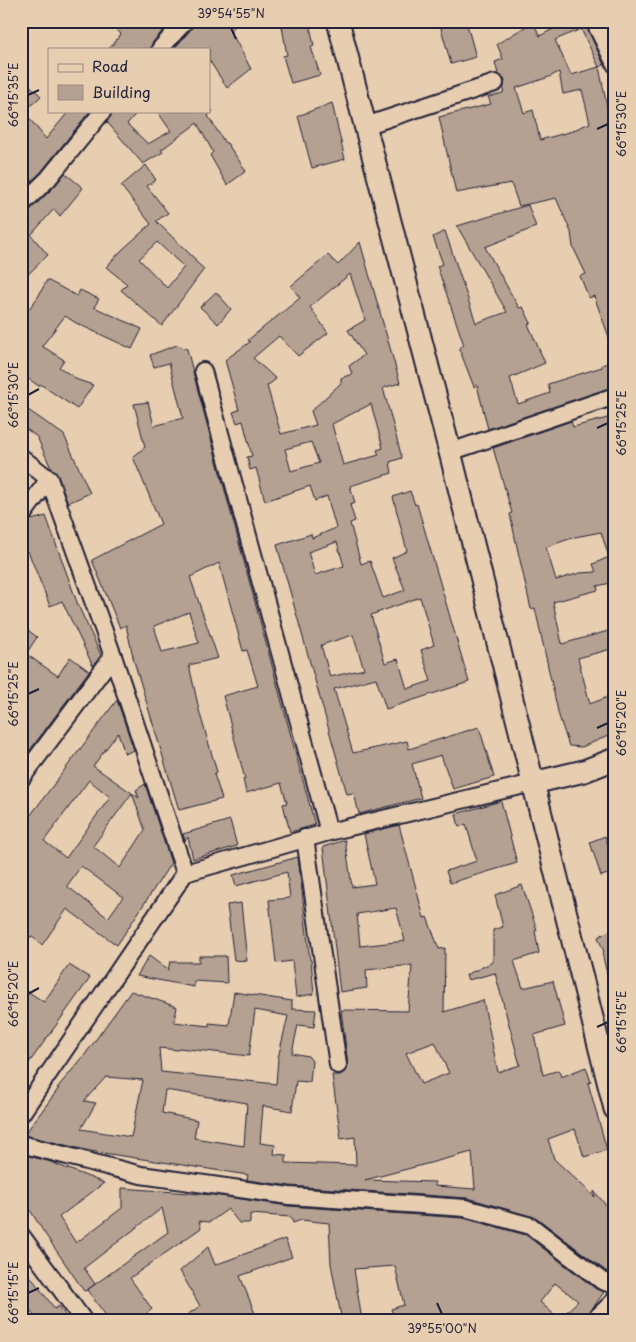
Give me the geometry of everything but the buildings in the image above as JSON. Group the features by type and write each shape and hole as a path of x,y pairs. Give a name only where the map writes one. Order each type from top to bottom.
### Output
{"main road":[{"path":"338,21 450,452 615,1109"},
{"path":"533,783 584,771 615,759"}],"street":[{"path":"161,48 185,21"},
{"path":"594,21 615,64"},
{"path":"365,126 495,83"},
{"path":"21,205 48,179 102,112"},
{"path":"203,371 329,832"},
{"path":"450,452 615,396"},
{"path":"21,457 49,479 114,656 185,873"},
{"path":"21,517 49,479"},
{"path":"21,779 114,656"},
{"path":"21,1114 185,873 305,838 533,783"},
{"path":"305,838 338,1066"},
{"path":"21,1144 141,1175 289,1196 465,1208 531,1226 602,1281 615,1285"},
{"path":"21,1235 84,1321"},
{"path":"593,1321 615,1300"}]}
